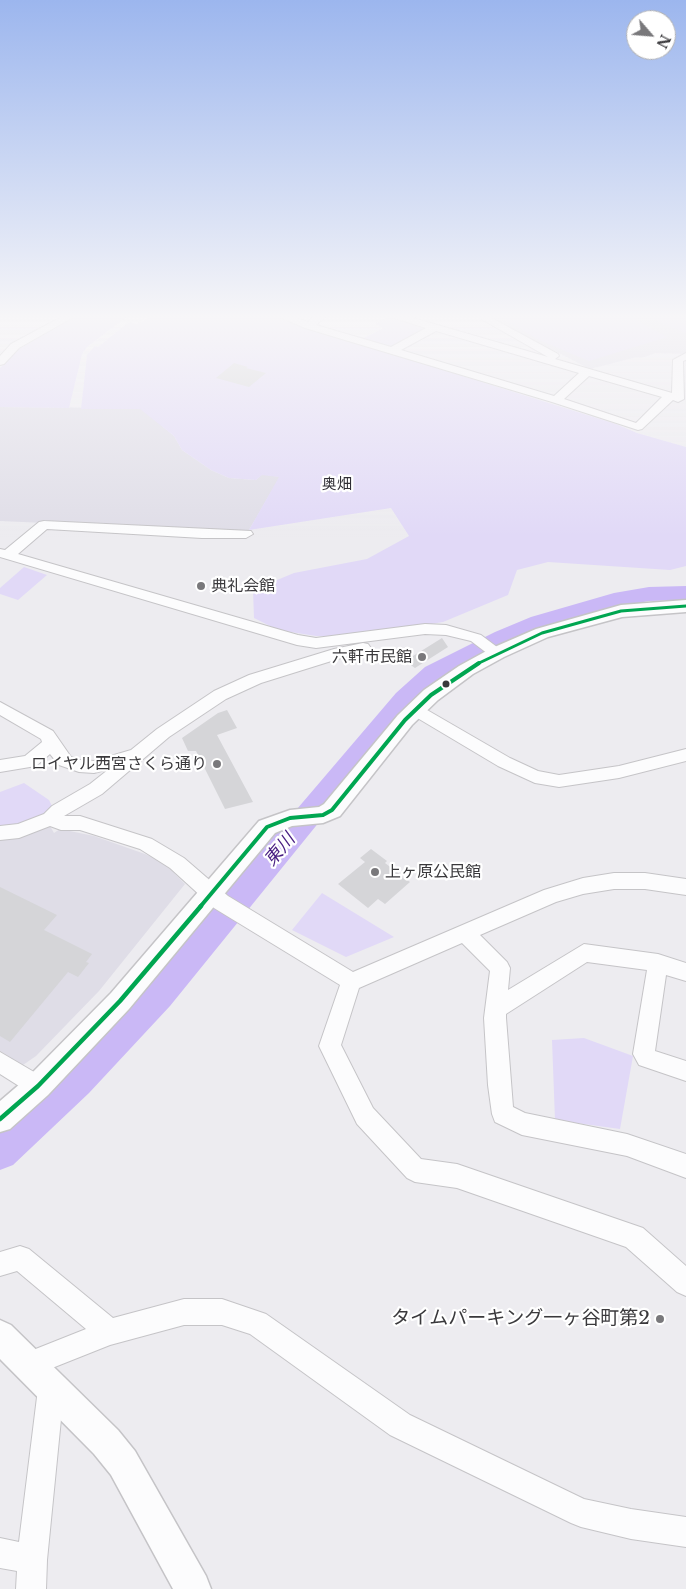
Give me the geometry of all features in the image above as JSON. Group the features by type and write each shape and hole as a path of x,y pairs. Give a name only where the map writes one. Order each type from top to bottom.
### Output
{"street":[{"path":"521,389 638,427 678,399"},
{"path":"556,400 568,389"},
{"path":"643,389 678,399"},
{"path":"4,554 44,525 202,534 246,534"},
{"path":"4,554 297,640 316,643 425,629 446,630 489,647"},
{"path":"0,1119 38,1086 120,1001 224,903 267,827 290,818 323,815 338,805 372,759 415,709 489,647 621,611 686,606"},
{"path":"0,833 19,831 50,819 58,811 96,790 164,732 220,695 255,679 339,653 399,641 401,632"},
{"path":"0,708 47,735 65,761 78,766 94,767 139,753"},
{"path":"415,709 504,762 535,777 559,781 619,772 686,755"},
{"path":"0,766 30,762 51,743"},
{"path":"50,819 61,823 80,823 146,844 177,863 224,903 333,969 351,982"},
{"path":"686,887 645,881 614,881 582,886 552,896 351,982 330,1046 365,1116 415,1170 456,1176 634,1237 686,1283"},
{"path":"465,933 500,968 496,1009 499,1085 503,1114 522,1124 627,1145 686,1166"},
{"path":"496,1009 584,953 658,963 686,972"},
{"path":"658,963 644,1054 647,1058 686,1071"},
{"path":"0,1062 38,1086"},
{"path":"0,1264 20,1258 110,1332"},
{"path":"27,1365 110,1332 184,1312 222,1312 257,1323 400,1425 582,1513 631,1524 686,1532"},
{"path":"0,1336 106,1442 123,1463 193,1589"},
{"path":"31,1589 32,1560 51,1389"},
{"path":"0,1553 32,1560"}],"shaded area":[{"path":"0,389 74,389 69,408 0,407"},
{"path":"83,389 505,389 616,424 637,433 686,447 686,566 670,570 548,562 517,570 508,595 443,622 360,636 316,636 278,630 254,618 253,590 294,573 367,559 409,536 391,508 249,530 279,477 262,475 256,480 229,478 211,470 182,450 174,436 140,409 81,409"},
{"path":"0,407 141,408 174,436 182,450 211,470 229,478 256,480 262,474 280,477 249,530 202,530 0,521"},
{"path":"24,567 47,575 18,600 0,594 0,588"},
{"path":"24,783 49,800 54,810 49,816 0,830 0,792"},
{"path":"50,826 54,833 60,829 94,836 145,854 164,863 185,884 99,991 36,1056 23,1065 0,1051 0,837"},
{"path":"322,893 394,937 346,957 292,930"},
{"path":"584,1038 633,1056 620,1129 555,1120 552,1040"}],"building":[{"name":"六軒市民館","path":"442,638 448,647 415,668 405,661"},
{"name":"ロイヤル西宮さくら通り","path":"227,710 237,728 217,735 253,802 225,809 196,751 188,751 182,738 218,713"},
{"name":"上ヶ原公民館","path":"371,849 387,861 385,863 410,882 385,904 378,899 368,908 338,884 365,862 360,858"},
{"path":"0,887 57,915 44,930 92,954 86,962 89,963 78,977 68,972 10,1042 0,1036"}],"waterway":[{"name":"東川","path":"0,1152 77,1081 158,996 405,699 434,673 503,637 539,622 614,600 649,594 686,593"}],"transit line":[{"path":"0,1119 38,1086 120,1001 267,827 290,818 323,815 332,810 405,720 431,695 466,670 497,653 542,633 621,611 686,606"}],"place":[{"name":"典礼会館","path":"201,586"},
{"name":"六軒市民館","path":"422,657"},
{"name":"ロイヤル西宮さくら通り","path":"217,764"},
{"name":"上ヶ原公民館","path":"375,872"},
{"name":"タイムパーキング一ヶ谷町第2","path":"660,1319"}],"district":[{"name":"奥畑","path":"337,485"}]}
